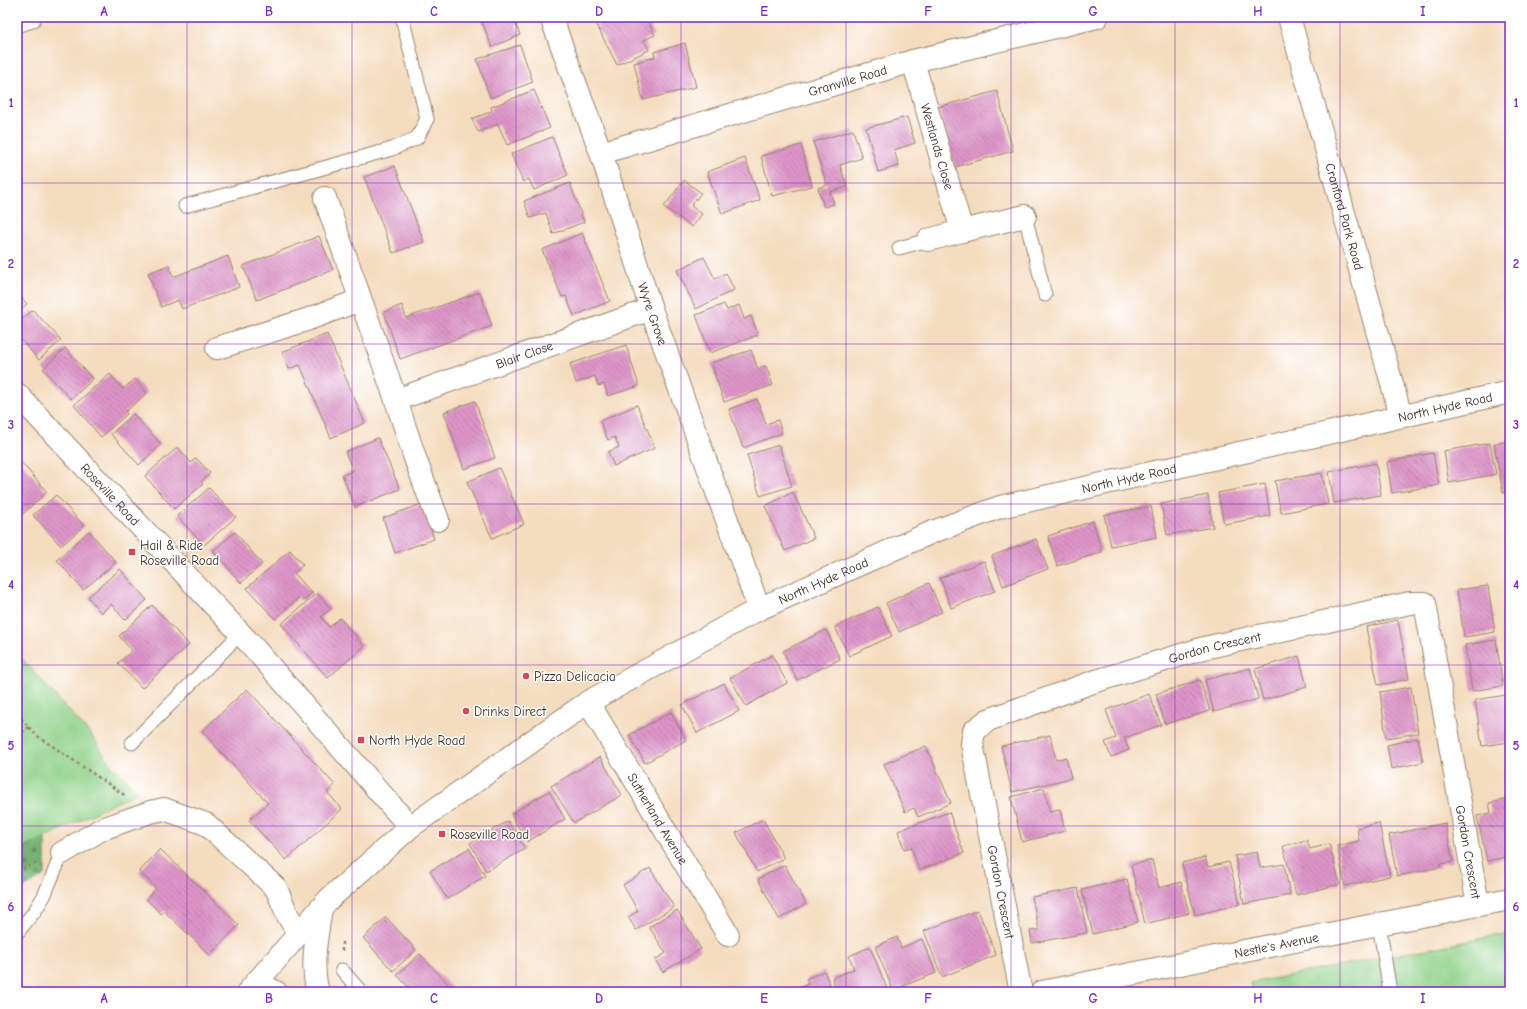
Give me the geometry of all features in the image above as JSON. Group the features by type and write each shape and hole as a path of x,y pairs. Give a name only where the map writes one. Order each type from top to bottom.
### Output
{"street":[{"path":"17,21 30,17"},
{"name":"Wyre Grove","path":"551,17 601,154 651,309 759,609"},
{"name":"Granville Road","path":"601,154 913,61 1097,17"},
{"name":"Cranford Park Road","path":"1289,17 1402,416"},
{"name":"Westlands Close","path":"913,61 962,231"},
{"path":"325,198 416,461 438,520"},
{"path":"928,240 1025,216"},
{"path":"217,348 306,320 360,300"},
{"name":"Blair Close","path":"396,400 651,309"},
{"name":"North Hyde Road","path":"252,987 321,908 410,827 588,702 759,609 930,533 1000,507 1510,392"},
{"name":"Roseville Road","path":"17,394 240,634 410,827"},
{"name":"Gordon Crescent","path":"1021,992 972,744 974,731 988,720 1093,682 1204,648 1410,603 1425,603 1478,905"},
{"name":"Sutherland Avenue","path":"588,702 728,935"},
{"path":"62,853 102,829 150,812 164,809 206,824 276,888 288,916 299,934"},
{"name":"Nestle's Avenue","path":"1042,992 1510,899"},
{"path":"318,992 314,977 315,952 321,908"},
{"path":"252,987 276,992"}],"lane":[{"path":"185,206 392,149 417,138 427,119 402,17"},
{"path":"1025,216 1045,295"},
{"path":"899,248 928,240"},
{"path":"132,743 240,634"},
{"path":"17,933 34,912 44,896 62,853"},
{"path":"1379,924 1390,992"},
{"path":"342,970 361,992"}],"path":[{"path":"17,714 36,735 64,756 112,786"},
{"path":"17,736 29,727"},
{"path":"342,937 342,970"}],"green space":[{"path":"17,653 91,735 110,763 138,792 17,851"},
{"path":"17,826 45,838 45,875 17,892"},
{"path":"1510,933 1510,992 1252,992 1250,983"}],"building":[{"path":"480,17 513,17 520,35 492,47"},
{"path":"630,17 633,23 646,17 655,35 644,40 649,50 617,65 593,18"},
{"path":"685,43 696,87 643,100 634,63 655,57 654,52"},
{"path":"520,45 533,82 490,98 477,59"},
{"path":"534,90 550,128 507,145 498,124 478,132 472,119 492,111 491,107"},
{"path":"997,91 1013,151 955,167 938,107"},
{"path":"907,117 915,143 894,150 899,166 878,172 866,128"},
{"path":"853,130 862,158 840,165 847,187 830,192 834,204 824,207 818,188 827,185 813,142"},
{"path":"552,137 568,175 534,190 529,179 523,182 511,154"},
{"path":"801,145 812,186 772,196 761,156"},
{"path":"745,158 760,200 722,214 707,172"},
{"path":"395,166 424,242 393,253 364,177"},
{"path":"684,180 701,193 691,206 702,214 692,227 664,207"},
{"path":"570,183 584,222 553,234 546,213 530,218 524,201"},
{"path":"582,233 610,301 574,316 566,296 562,297 542,250"},
{"path":"319,236 333,270 257,300 243,266"},
{"path":"228,256 239,287 182,309 178,300 161,307 148,273 169,265 173,277"},
{"path":"704,257 715,279 726,273 734,290 696,309 677,270"},
{"path":"480,292 492,326 400,359 384,312 402,305 406,318"},
{"path":"17,293 27,304 17,312"},
{"path":"724,304 727,310 739,305 744,319 751,316 758,335 710,353 696,315"},
{"path":"33,310 61,340 39,360 17,335 17,324"},
{"path":"327,334 365,423 331,438 300,365 289,369 282,352"},
{"path":"626,345 639,386 608,396 604,384 598,386 595,376 576,383 570,364"},
{"path":"65,348 93,379 71,399 43,369"},
{"path":"751,350 758,369 766,366 773,385 724,402 711,363"},
{"path":"110,374 123,389 135,379 147,393 125,412 127,414 101,437 74,405"},
{"path":"757,399 766,424 778,420 782,433 743,448 729,409"},
{"path":"475,401 495,458 464,469 444,412"},
{"path":"637,405 655,448 614,466 608,452 619,447 615,437 608,440 600,421"},
{"path":"133,414 161,444 139,465 111,434"},
{"path":"378,438 400,489 355,507 342,475 353,471 345,452"},
{"path":"1510,441 1510,491 1503,493 1494,444"},
{"path":"1490,443 1496,474 1449,483 1444,451"},
{"path":"779,445 792,486 760,496 747,455"},
{"path":"178,447 191,463 196,458 210,473 201,482 203,484 174,509 145,476"},
{"path":"1433,453 1439,485 1392,493 1387,462"},
{"path":"20,461 47,492 17,519 17,463"},
{"path":"1376,463 1381,495 1334,503 1329,472"},
{"path":"499,468 524,524 492,538 467,482"},
{"path":"1322,473 1328,504 1281,513 1275,481"},
{"path":"1265,484 1270,516 1224,524 1218,493"},
{"path":"209,488 236,517 204,545 177,516"},
{"path":"793,492 814,538 785,551 765,506"},
{"path":"56,495 84,526 61,546 33,515"},
{"path":"1208,495 1213,527 1167,535 1161,504"},
{"path":"422,504 434,539 395,553 383,518"},
{"path":"1151,506 1157,537 1111,546 1104,515"},
{"path":"1093,521 1102,552 1057,566 1048,536"},
{"path":"89,531 116,562 83,590 57,560"},
{"path":"235,532 262,564 241,583 213,551"},
{"path":"1036,539 1048,569 1003,586 992,556"},
{"path":"290,550 303,565 294,573 312,593 303,601 299,597 275,619 247,588"},
{"path":"984,561 995,591 951,608 940,578"},
{"path":"120,569 147,600 125,620 111,604 101,613 88,597"},
{"path":"929,583 942,612 899,632 886,603"},
{"path":"1488,586 1495,632 1464,637 1457,590"},
{"path":"317,593 331,609 321,617 329,627 340,618 364,646 328,678 281,624"},
{"path":"152,605 189,645 142,688 118,663 132,651 119,636"},
{"path":"878,607 892,636 849,656 835,627"},
{"path":"1398,620 1409,679 1378,685 1366,627"},
{"path":"826,630 840,659 797,680 783,651"},
{"path":"1496,640 1503,686 1472,691 1465,645"},
{"path":"772,655 787,683 746,706 730,678"},
{"path":"1299,656 1307,687 1263,700 1255,669"},
{"path":"1250,668 1258,699 1214,712 1205,680"},
{"path":"1200,680 1210,711 1165,724 1156,694"},
{"path":"724,683 739,711 697,733 682,705"},
{"path":"1411,687 1418,733 1386,738 1380,692"},
{"path":"247,689 335,785 327,792 342,809 286,860 249,820 268,803 202,731"},
{"path":"1149,694 1161,725 1124,738 1129,750 1111,757 1105,742 1116,738 1106,710"},
{"path":"1506,695 1510,722 1510,742 1482,746 1475,700"},
{"path":"671,712 686,740 645,763 629,735"},
{"path":"1050,735 1056,760 1066,757 1071,778 1012,792 1001,746"},
{"path":"1418,738 1423,762 1391,769 1387,745"},
{"path":"926,746 951,803 918,817 914,808 905,812 884,764"},
{"path":"600,757 622,795 574,823 551,786"},
{"path":"1044,788 1050,812 1060,810 1065,831 1022,842 1011,797"},
{"path":"549,791 565,819 527,842 511,814"},
{"path":"1510,799 1510,856 1487,861 1477,816 1491,813 1489,803"},
{"path":"949,812 964,853 919,870 911,847 904,849 898,831"},
{"path":"763,819 784,858 757,872 736,833"},
{"path":"508,821 525,849 486,871 470,843"},
{"path":"1379,823 1390,876 1345,886 1337,846 1359,841 1357,828"},
{"path":"1445,823 1453,862 1440,864 1441,867 1397,876 1389,835"},
{"path":"1307,840 1310,849 1329,844 1340,884 1296,895 1283,846"},
{"path":"469,848 485,876 447,899 430,871"},
{"path":"160,849 239,925 210,955 164,911 161,914 146,899 156,888 139,872"},
{"path":"1257,852 1260,868 1284,864 1290,895 1244,904 1235,856"},
{"path":"1205,857 1208,867 1229,862 1240,904 1195,915 1182,863"},
{"path":"1152,860 1159,888 1181,882 1189,913 1145,924 1131,865"},
{"path":"785,865 806,904 779,919 758,879"},
{"path":"650,868 674,907 636,930 628,917 638,911 623,885"},
{"path":"1127,879 1138,922 1093,934 1082,890"},
{"path":"1078,888 1087,933 1032,943 1030,931 1039,930 1032,897"},
{"path":"677,910 701,949 663,972 655,960 666,953 649,927"},
{"path":"978,910 996,955 942,977 924,931"},
{"path":"386,917 416,950 393,971 363,938"},
{"path":"897,937 901,948 922,939 936,973 893,990 875,947"},
{"path":"870,947 888,991 838,992 832,978 854,969 849,956"},
{"path":"420,954 451,987 445,992 413,992 397,975"},
{"path":"824,971 833,992 790,992 808,984 806,979"}],"place":[{"name":"Hail & Ride Roseville Road","path":"132,552"},
{"name":"Pizza Delicacia","path":"526,676"},
{"name":"Drinks Direct","path":"466,711"},
{"name":"North Hyde Road","path":"361,740"},
{"name":"Roseville Road","path":"442,834"}]}
